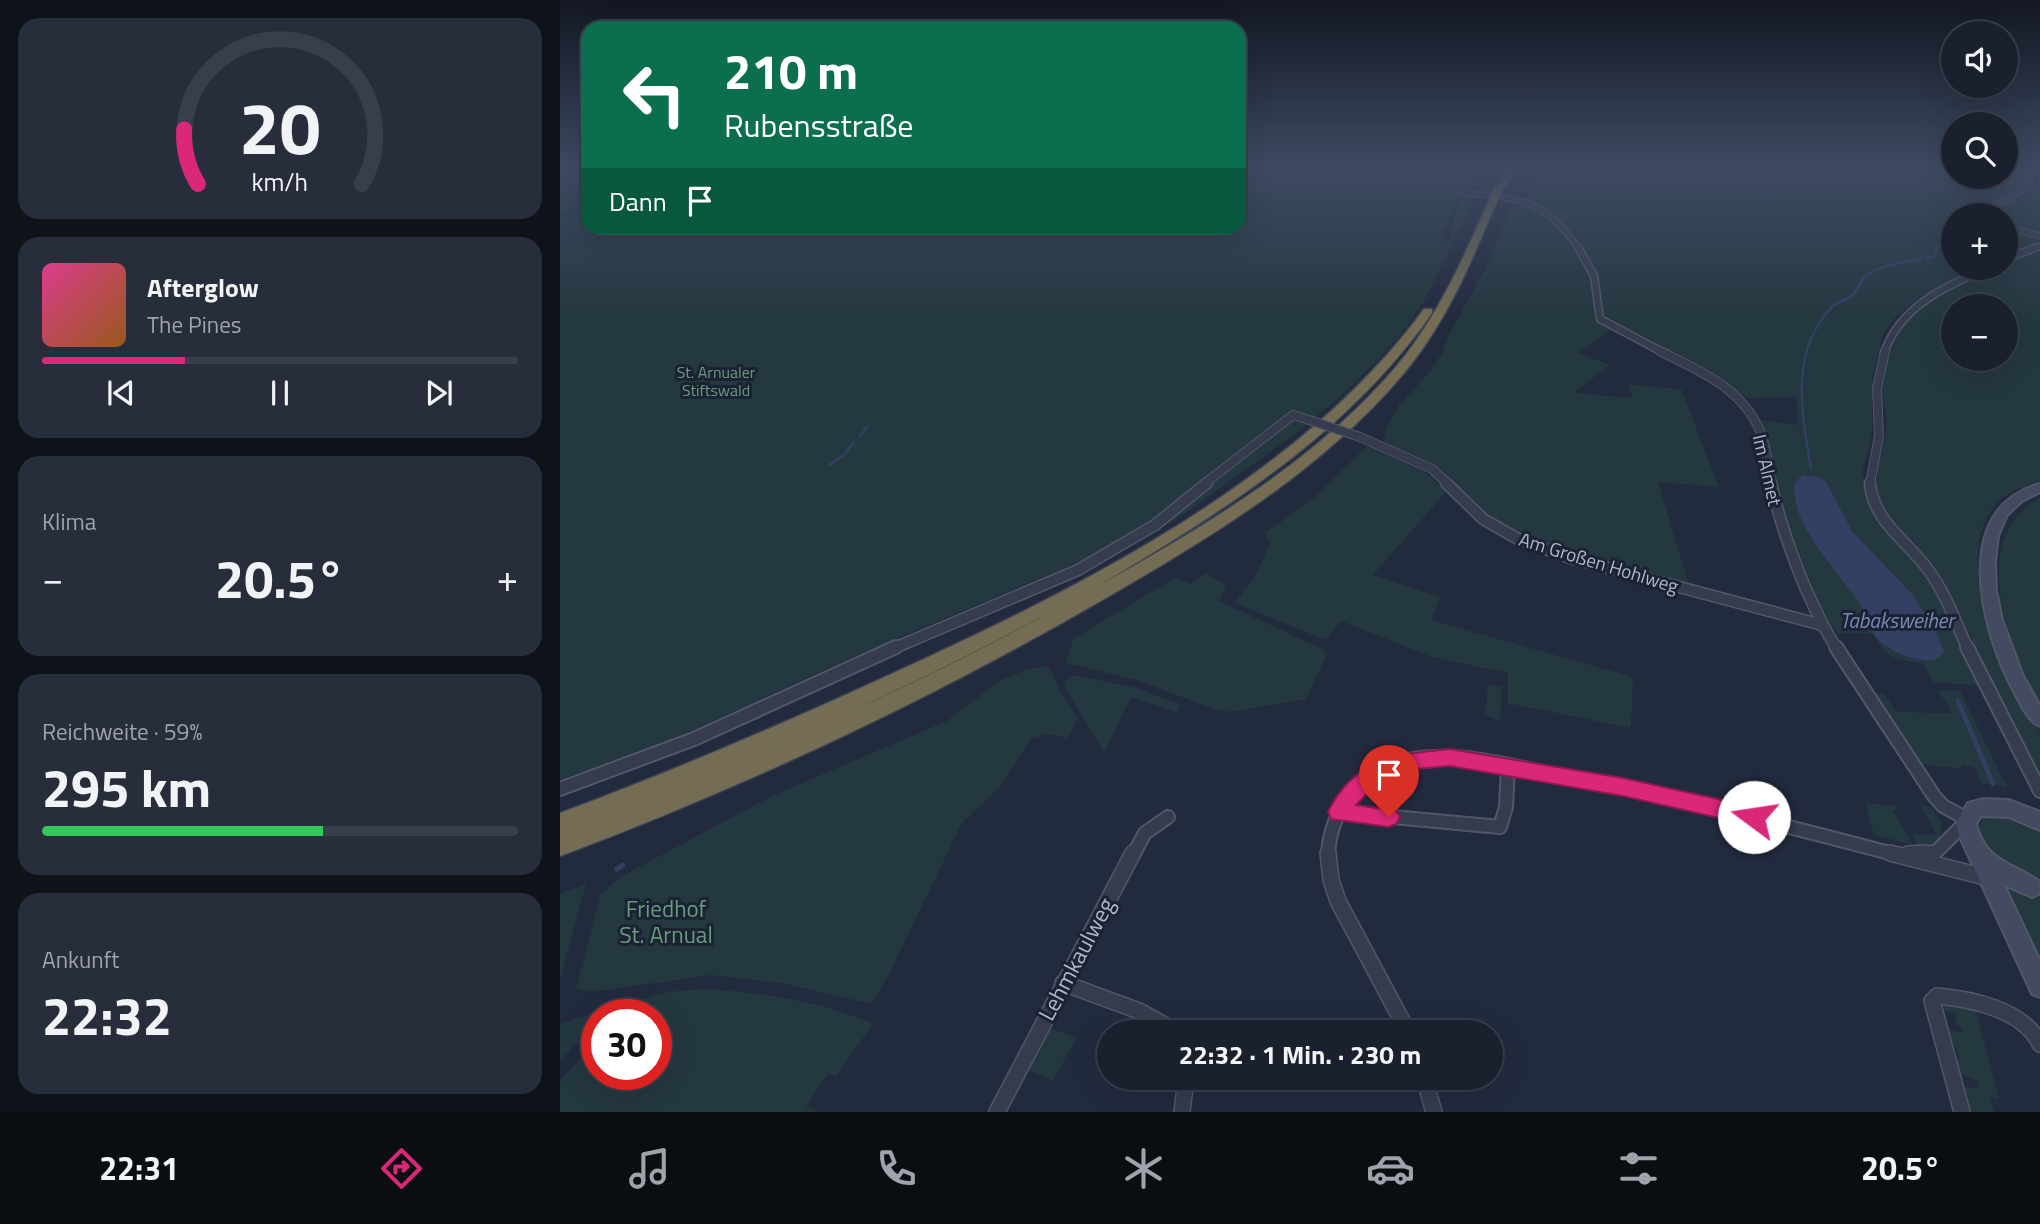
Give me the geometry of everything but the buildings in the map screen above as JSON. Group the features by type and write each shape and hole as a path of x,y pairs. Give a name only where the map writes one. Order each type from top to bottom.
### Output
{"highway":[{"path":"561,834 800,744 997,650 1172,551 1266,487 1347,423 1399,370 1446,305 1482,217"}],"street":[{"name":"Im Almet","path":"1548,217 1572,239 1583,254 1595,281 1600,319 1622,333 1712,376 1743,400 1759,427 1777,511 1822,625 1934,796 1966,821"},
{"path":"2018,230 2040,236"},
{"path":"2018,255 2040,246"},
{"path":"1963,280 1922,301 1901,319 1889,336 1878,374 1876,398 1879,437 1869,476 1879,514 1934,578 2040,791"},
{"name":"Am Großen Hohlweg","path":"560,789 694,739 843,669 1078,570 1155,525 1293,415 1360,437 1432,469 1483,519 1525,542 1570,558 1822,625"},
{"path":"2040,488 2015,500 2000,517 1989,550 1988,567 2004,652 2023,694 2040,719"},
{"path":"1403,1020 1331,884 1329,849 1339,812 1346,799 1365,779 1391,765 1420,759 1450,758 1508,765 1683,800 2036,888"},
{"path":"1339,812 1500,827 1506,807 1508,765"},
{"path":"1894,853 1936,852 1975,809 1993,806 2016,810 2040,822"},
{"name":"Lehmkaulweg","path":"997,1112 1145,832 1168,817"},
{"path":"1966,821 1968,835 1979,853 2040,986"},
{"path":"1979,853 2002,873 2036,888"},
{"path":"1063,983 1157,1020"},
{"path":"1962,1112 1934,1017 1932,1002 1937,996 1957,998 2021,1020 2035,1033 2040,1044"},
{"path":"1182,1112 1185,1090"},
{"path":"1428,1090 1434,1112"}],"green space":[{"name":"St. Arnualer Stiftswald","path":"560,217 581,217 581,235 1246,235 1246,217 1449,217 1440,240 1449,244 1454,217 1466,217 1424,301 1406,328 1381,357 1338,399 1295,434 1172,523 839,663 667,742 560,780"},
{"path":"1507,217 1941,217 1941,280 1955,280 1917,299 1895,318 1883,334 1872,378 1872,435 1862,473 1875,514 1934,587 1981,686 1934,682 1922,663 1904,661 1892,656 1873,634 1837,633 1822,610 1783,513 1761,420 1798,425 1796,397 1747,398 1705,370 1615,326 1578,353 1610,365 1573,393 1632,398 1629,385 1681,389 1719,487 1658,482 1690,589 1570,558 1493,527 1436,473 1382,446 1386,429 1399,405 1427,375 1443,352 1447,338 1483,273"},
{"path":"2018,217 2040,217 2040,235 2018,229"},
{"path":"2018,231 2040,238 2040,242 2018,252"},
{"path":"2040,248 2040,481 2005,496 1987,518 1979,542 1978,569 1981,599 1997,656 2017,702 2040,732 2040,775 1941,578 1886,515 1878,492 1877,473 1886,427 1883,394 1887,359 1900,331 1922,307 1941,294 1941,371 2018,371 2018,294 1942,294 1968,280 2018,280 2018,257"},
{"path":"1367,446 1423,471 1447,491 1373,575 1440,597 1431,620 1633,677 1631,728 1508,703 1508,673 1432,657 1341,621 1326,640 1234,603 1255,577 1270,543 1265,533 1314,498"},
{"path":"2040,498 2040,705 2016,654 2007,625 2000,596 1999,566 2004,540 2017,516"},
{"path":"1205,573 1226,585 1219,601 1324,650 1325,658 1306,699 1231,712 1214,709 1137,680 1066,663 1073,639 1176,577 1190,584"},
{"path":"1044,666 1050,668 1060,691 1078,719 1067,738 1049,734 1031,738 1000,787 962,823 889,974 871,1004 782,983 711,975 592,992 576,989 600,895 622,876 772,796 947,721 999,681"},
{"path":"1074,675 1133,687 1181,705 1177,712 1131,697 1104,753 1065,688 1064,682"},
{"path":"1488,685 1502,687 1500,718 1497,720 1485,714"},
{"path":"1938,690 1960,691 2007,787 1981,783 1974,767 1961,765 1962,769 1921,764 1872,693 1885,694 1896,712 1952,713"},
{"path":"1866,803 1896,806 1898,810 1893,810 1913,845 1874,835"},
{"path":"1920,806 1931,807 1941,823 1941,835 1934,843 1918,846 1912,834 1937,835"},
{"path":"1988,816 2012,817 2040,831 2040,878 2034,878 2008,866 1988,852 1981,842 1979,830"},
{"name":"Friedhof St. Arnual","path":"586,884 560,979 560,894"},
{"path":"2005,888 2040,896 2040,967"},
{"path":"710,989 772,996 814,1004 873,1024 836,1076 828,1073 806,1106 818,1112 560,1112 560,1081 581,1058 581,1090 672,1090 672,999 644,999 662,993"},
{"path":"1943,1001 1975,1008 1999,1099 1990,1097 1994,1112 1969,1112 1960,1085 1979,1089 1977,1080 1957,1073 1953,1059 1959,1060 1956,1048 1949,1045 1945,1032 1949,1030 1963,1033 1954,1014 1940,1009"},
{"path":"581,1018 581,1039 560,1061 560,1024"},
{"path":"1051,1028 1076,1038 1053,1081 1029,1070"}],"water":[{"name":"Tabaksweiher","path":"1803,475 1819,477 1826,482 1852,531 1912,594 1934,627 1944,651 1937,658 1926,661 1899,653 1885,645 1874,634 1858,601 1806,528 1795,497 1795,482"}],"waterway":[{"path":"1936,248 1941,245"},
{"path":"1928,258 1935,256 1936,248"},
{"path":"1811,469 1804,427 1802,385 1808,345 1817,327 1832,306 1853,295 1863,279 1877,269 1921,259"},
{"path":"860,436 868,426"},
{"path":"829,465 844,455 854,442"},
{"path":"1958,701 1993,784"},
{"path":"617,869 623,865"}],"route":[{"path":"1389,817 1339,812 1354,790 1375,772 1391,765 1420,759 1450,758 1508,765 1623,787 1754,817"}]}
